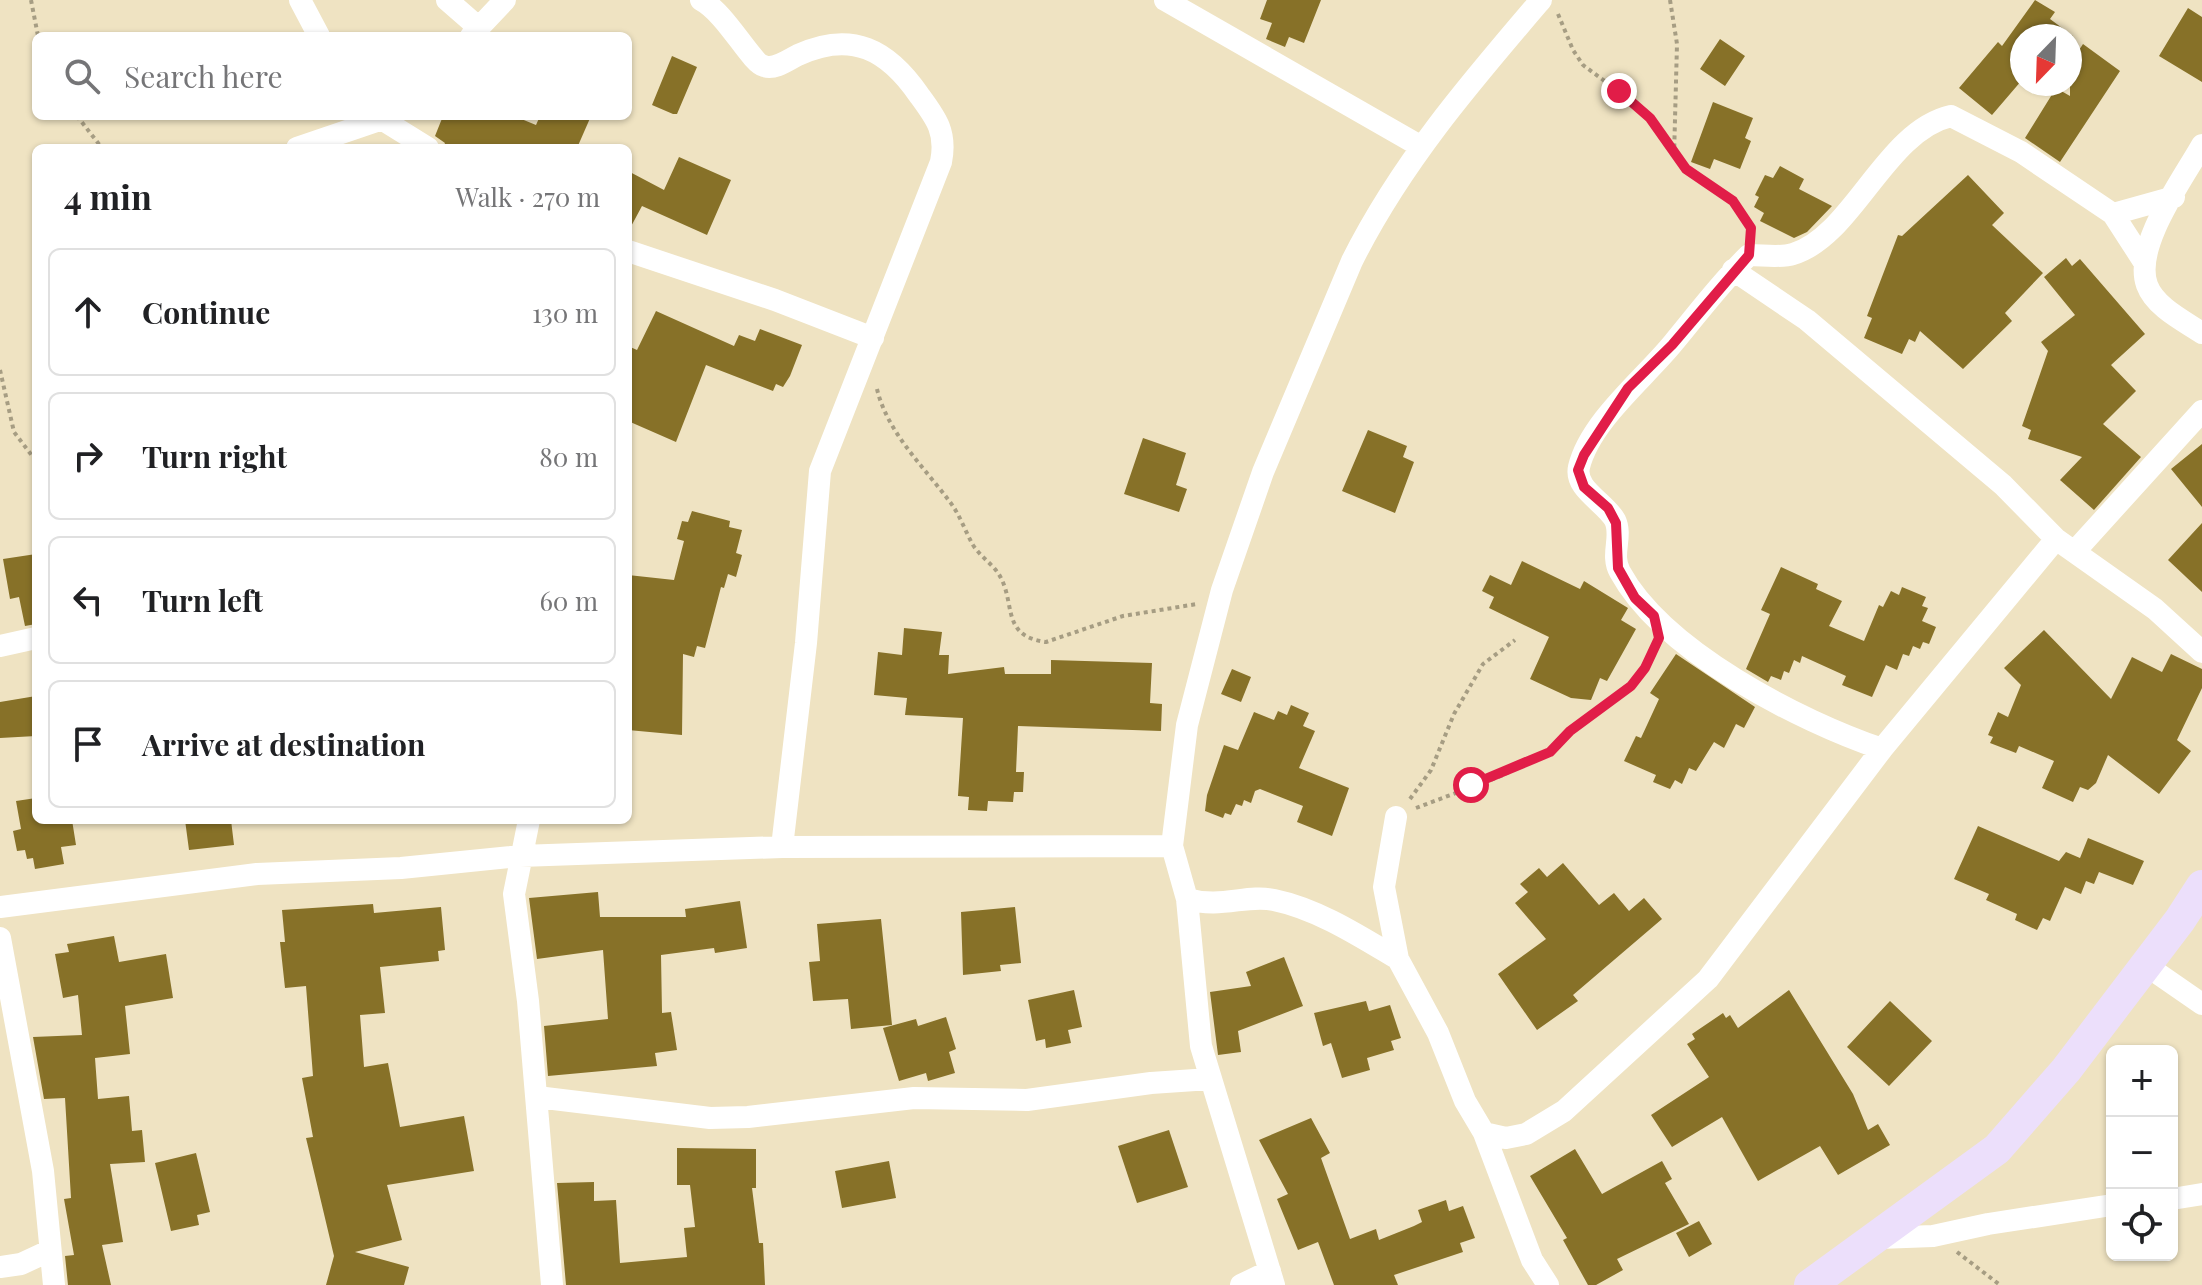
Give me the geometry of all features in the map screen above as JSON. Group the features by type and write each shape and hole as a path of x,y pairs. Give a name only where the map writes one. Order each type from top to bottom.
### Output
{"main road":[{"path":"1810,1285 1879,1238 1997,1149 2066,1070 2147,966 2202,886"}],"street":[{"path":"300,0 317,32"},
{"path":"447,0 474,31 505,0"},
{"path":"701,0 730,23 754,60 763,66 776,66 826,45 857,47 891,60 943,132 941,162 820,471 806,643 782,847"},
{"path":"1165,0 1420,146"},
{"path":"1241,1285 1272,1278 1210,1079 1195,1001 1187,899 1172,846 1187,725 1220,599 1263,472 1352,261 1371,224 1420,146 1549,4"},
{"path":"1882,749 1809,720 1761,696 1654,616 1635,598 1618,568 1616,523 1608,508 1584,487 1578,470 1584,455 1628,388 1672,345 1741,263 1792,255 1818,241 1933,120 1951,116 2035,161 2113,214 2144,262"},
{"path":"304,144 339,123 368,120"},
{"path":"390,120 423,144"},
{"path":"2202,145 2156,226 2144,262 2147,287 2165,309 2202,333"},
{"path":"2113,214 2174,197"},
{"path":"632,252 775,300 871,345"},
{"path":"1741,263 2003,485 2066,544 2155,609 2202,652"},
{"path":"1484,1133 1506,1138 1526,1134 1564,1111 1708,979 1882,749 2066,544 2202,411"},
{"path":"0,646 32,639"},
{"path":"1396,817 1384,887 1398,959 1438,1033 1465,1101 1484,1133 1528,1251 1548,1285"},
{"path":"528,824 514,894 537,1097 552,1285"},
{"path":"0,907 257,874 401,868 520,856 782,847 1172,846"},
{"path":"1187,899 1214,904 1278,901 1342,927 1398,959"},
{"path":"0,938 43,1171 54,1285"},
{"path":"2147,966 2202,1004"},
{"path":"537,1097 710,1118 914,1098 1027,1100 1151,1083 1210,1079"},
{"path":"2178,1198 2202,1194"},
{"path":"1879,1238 1933,1236 1988,1224 2106,1206"},
{"path":"0,1267 21,1264 49,1251"}],"path":[{"path":"31,0 37,32"},
{"path":"1670,0 1677,44 1674,157"},
{"path":"1549,4 1583,65 1643,111 1674,157 1686,169 1733,201 1751,228 1741,263"},
{"path":"80,120 99,144"},
{"path":"871,345 885,415 953,506 973,545 997,571 1005,585 1013,623 1021,632 1046,642 1123,616 1220,599"},
{"path":"0,370 14,432 32,456"},
{"path":"1396,817 1550,752 1570,731 1631,686 1645,668 1659,638 1654,616"},
{"path":"1396,817 1431,770 1454,714 1483,664 1515,640"},
{"path":"1933,1236 2000,1285"}],"building":[{"path":"1267,0 1321,0 1304,43 1289,37 1285,47 1266,39 1272,23 1260,19"},
{"path":"2035,0 2055,12 2050,19 2057,24 2018,24"},
{"path":"2188,8 2202,17 2202,82 2159,56"},
{"path":"2010,35 2010,94 1992,115 1959,88 1998,42 2002,46"},
{"path":"1720,39 1745,56 1725,86 1700,69"},
{"path":"2082,46 2120,71 2060,162 2025,138 2051,96 2082,96"},
{"path":"672,56 697,67 677,114 652,105"},
{"path":"1713,102 1753,118 1745,138 1751,141 1740,169 1714,159 1710,169 1691,162"},
{"path":"441,120 524,120 536,125 538,120 589,120 579,144 445,144 435,136"},
{"path":"679,157 731,180 707,235 642,206 632,225 632,173 664,190"},
{"path":"1780,166 1804,179 1799,189 1832,206 1807,232 1794,238 1760,221 1764,213 1754,207 1759,197 1755,195 1765,175 1773,178"},
{"path":"1968,175 2004,213 1992,225 2043,273 2005,313 2012,321 1963,369 1920,331 1915,342 1909,339 1902,354 1864,338 1872,318 1867,316 1898,235 1902,236"},
{"path":"2066,258 2072,266 2080,259 2145,334 2111,365 2136,391 2103,424 2141,457 2094,510 2060,480 2082,457 2028,439 2031,430 2022,426 2048,351 2041,342 2075,315 2044,277"},
{"path":"656,311 734,346 739,335 755,341 760,329 802,345 790,376 783,387 776,384 773,391 706,365 676,442 632,423 632,348 637,350"},
{"path":"1368,430 1407,446 1403,457 1414,462 1395,513 1342,491"},
{"path":"1143,438 1186,453 1176,485 1187,489 1179,512 1124,494"},
{"path":"2202,444 2202,507 2171,469"},
{"path":"692,511 730,521 729,527 742,530 736,553 742,555 736,577 728,574 724,588 721,587 705,648 697,646 694,657 683,654 682,735 632,730 632,575 674,580 684,541 677,539 682,521 688,522"},
{"path":"2202,523 2202,592 2168,560"},
{"path":"32,555 32,625 25,626 19,597 10,599 3,559"},
{"path":"1522,561 1580,589 1584,581 1628,608 1621,620 1636,629 1607,681 1600,678 1591,700 1571,698 1530,679 1549,637 1489,608 1494,597 1482,591 1490,575 1511,585"},
{"path":"1781,567 1818,584 1816,589 1842,601 1829,626 1864,641 1879,605 1883,607 1891,591 1899,595 1902,587 1926,597 1922,606 1928,608 1922,621 1936,627 1929,644 1923,642 1920,649 1913,646 1909,656 1903,654 1897,670 1886,665 1872,697 1842,685 1846,676 1802,656 1800,663 1794,660 1789,673 1784,671 1781,680 1771,676 1768,682 1746,669 1770,614 1761,610"},
{"path":"904,628 942,632 939,655 949,655 948,674 1004,667 1005,674 1051,674 1051,660 1152,663 1150,703 1162,704 1161,731 1018,726 1016,772 1024,772 1023,792 1014,792 1013,802 988,801 987,811 968,810 969,797 958,796 963,718 905,715 907,698 874,695 878,652 902,655"},
{"path":"2044,630 2111,699 2132,657 2162,672 2171,654 2202,669 2202,688 2177,740 2191,751 2159,794 2108,755 2096,783 2088,790 2080,787 2073,802 2042,788 2054,761 2019,746 2016,753 1990,743 1993,737 1988,735 1998,712 2008,717 2021,685 2004,668"},
{"path":"1676,654 1755,707 1744,728 1736,724 1724,748 1714,742 1696,771 1689,768 1682,784 1675,780 1670,789 1653,782 1656,775 1624,761 1636,736 1641,738 1659,699 1650,693"},
{"path":"1232,669 1251,677 1241,702 1221,694"},
{"path":"32,697 32,736 0,738 0,702"},
{"path":"1291,705 1309,713 1303,726 1315,731 1299,768 1349,788 1332,836 1297,822 1303,806 1260,789 1255,791 1251,803 1244,800 1242,806 1236,804 1231,815 1225,813 1223,818 1205,811 1207,795 1224,745 1238,750 1254,712 1274,720 1278,711 1287,715"},
{"path":"32,799 32,824 73,824 76,845 61,847 64,864 35,869 33,858 27,859 25,850 17,851 13,831 21,829 16,801"},
{"path":"186,824 231,824 234,845 189,850"},
{"path":"1978,826 2059,861 2066,852 2080,858 2088,838 2144,861 2133,885 2099,872 2094,884 2086,881 2081,894 2065,887 2050,921 2043,918 2037,930 2015,920 2017,914 1986,900 1989,894 1954,879"},
{"path":"1563,863 1599,905 1614,893 1629,911 1644,898 1662,919 1573,995 1578,1001 1537,1030 1498,974 1546,939 1515,903 1528,892 1520,884 1539,868 1547,877"},
{"path":"598,892 600,917 686,917 685,909 740,901 747,948 715,953 714,948 661,955 662,1013 671,1012 677,1050 655,1053 657,1066 548,1076 544,1026 608,1019 603,950 537,959 529,898"},
{"path":"373,904 374,913 441,907 445,950 438,951 439,961 380,967 385,1013 360,1015 364,1067 388,1063 400,1127 464,1116 474,1171 387,1185 402,1240 355,1252 409,1267 404,1285 326,1285 334,1256 306,1138 313,1137 302,1078 313,1076 306,986 285,988 280,942 285,942 282,910"},
{"path":"1015,907 1021,963 1000,965 1001,971 963,975 961,912"},
{"path":"881,919 892,1025 851,1029 848,999 813,1001 809,962 820,961 817,924"},
{"path":"114,936 119,962 166,954 173,998 125,1006 130,1054 95,1058 98,1099 129,1096 132,1131 142,1130 145,1162 110,1164 123,1242 102,1245 111,1285 68,1285 65,1256 74,1255 64,1199 71,1198 65,1098 44,1099 33,1037 82,1035 78,995 63,998 55,954 69,952 67,944"},
{"path":"1284,957 1303,1006 1238,1031 1241,1052 1218,1055 1210,992 1251,986 1246,972"},
{"path":"1074,990 1082,1027 1068,1030 1071,1043 1046,1048 1045,1039 1036,1041 1028,1000"},
{"path":"1789,990 1853,1094 1868,1130 1878,1124 1890,1145 1838,1175 1820,1146 1758,1181 1722,1117 1672,1147 1651,1115 1709,1077 1687,1044 1695,1039 1692,1034 1723,1013 1726,1018 1730,1015 1738,1028"},
{"path":"1366,1001 1369,1011 1390,1005 1401,1038 1391,1041 1394,1050 1367,1058 1370,1070 1342,1078 1331,1043 1323,1046 1314,1013"},
{"path":"1890,1001 1932,1041 1889,1086 1847,1047"},
{"path":"946,1017 956,1049 949,1052 955,1073 928,1081 926,1073 899,1081 883,1028 916,1019 918,1026"},
{"path":"1311,1118 1330,1153 1321,1158 1350,1239 1376,1229 1379,1240 1414,1226 1422,1222 1418,1210 1446,1200 1449,1211 1463,1206 1475,1238 1460,1243 1463,1252 1394,1275 1398,1285 1334,1285 1318,1242 1298,1250 1277,1199 1288,1194 1259,1140"},
{"path":"1169,1130 1188,1187 1137,1203 1118,1146"},
{"path":"677,1148 756,1149 756,1188 752,1188 759,1243 763,1243 765,1285 566,1285 557,1183 594,1182 594,1201 616,1200 620,1263 687,1257 684,1228 695,1227 690,1185 677,1185"},
{"path":"1575,1149 1602,1194 1662,1161 1672,1179 1665,1183 1689,1224 1617,1259 1623,1270 1596,1285 1588,1285 1563,1240 1567,1238 1530,1176"},
{"path":"196,1153 210,1212 197,1215 199,1225 171,1231 155,1163"},
{"path":"889,1161 896,1198 842,1208 835,1171"},
{"path":"1699,1221 1712,1244 1689,1257 1676,1233"}],"route":[{"path":"1471,785 1501,776 1550,752 1570,731 1631,686 1645,668 1659,638 1654,616 1635,598 1618,568 1615,555 1619,533 1616,523 1608,508 1584,487 1578,470 1584,455 1628,388 1672,345 1733,270 1749,255 1751,228 1733,201 1686,169 1674,157 1650,118 1619,91"}]}
